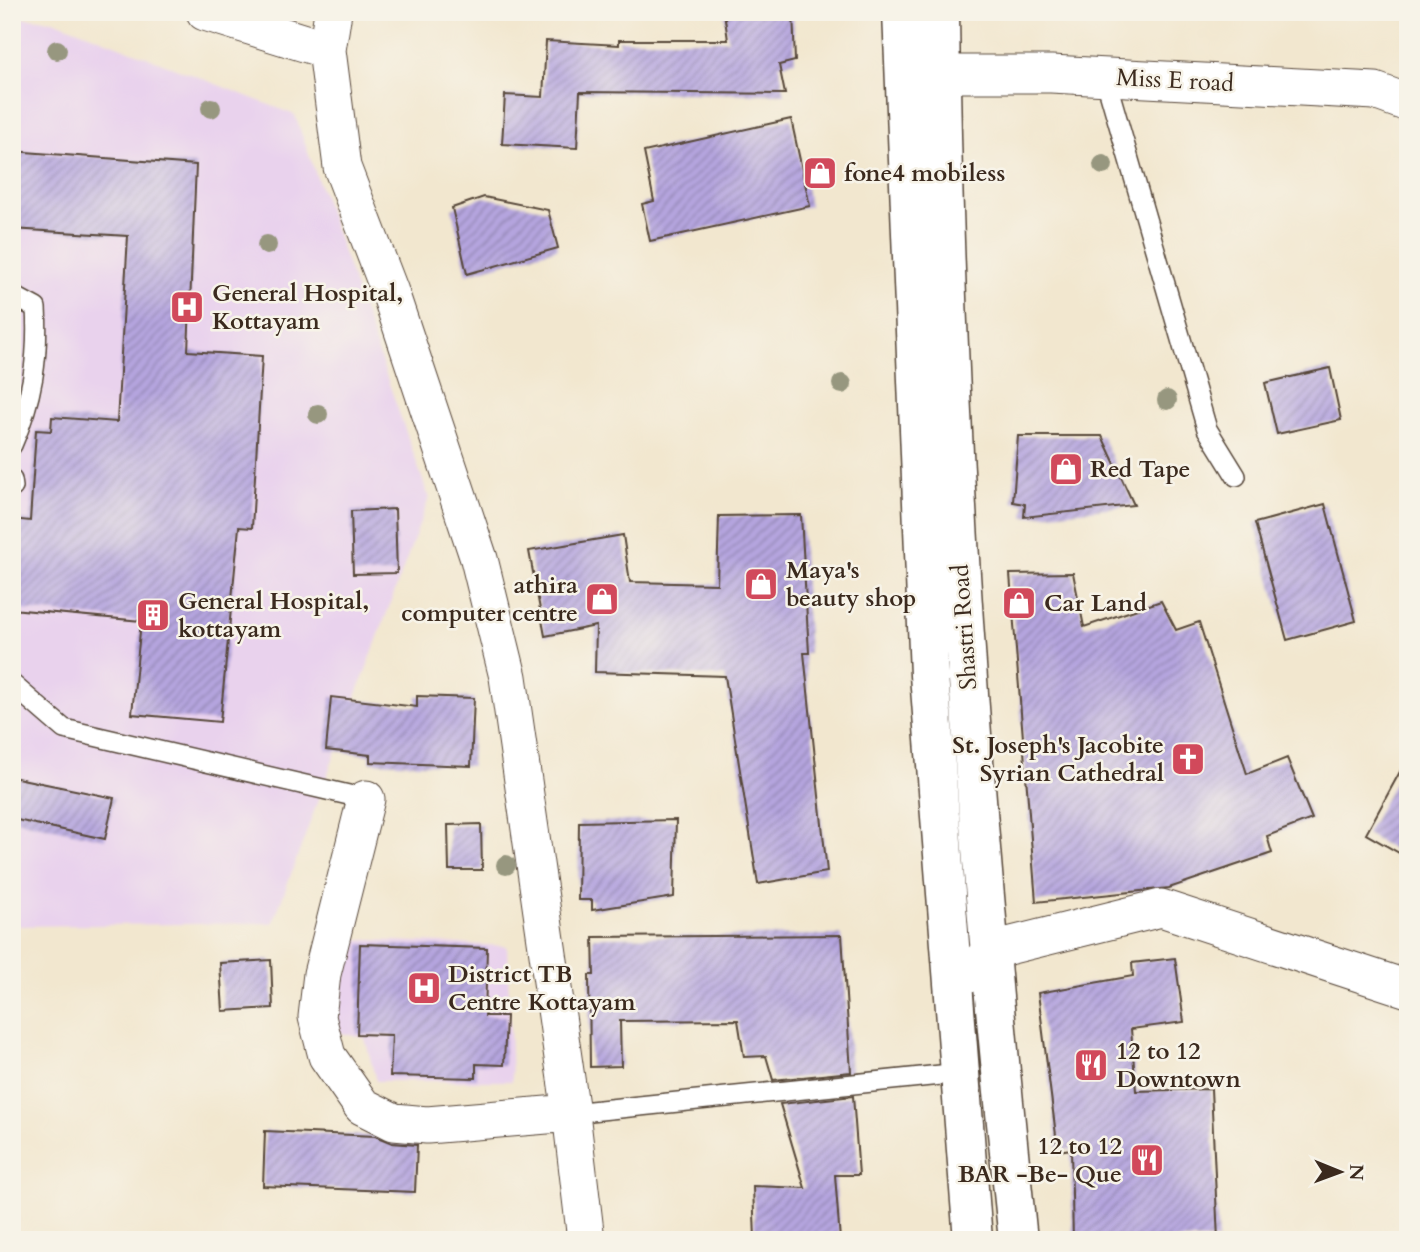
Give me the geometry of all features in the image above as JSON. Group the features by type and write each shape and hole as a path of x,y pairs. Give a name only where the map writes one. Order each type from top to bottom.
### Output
{"highway":[{"name":"Shastri Road","path":"902,12 922,74 942,191 968,699 1018,1240"},
{"name":"Shastri Road","path":"940,12 922,74 929,675 973,1240"}],"street":[{"path":"205,12 327,50"},
{"path":"333,12 327,50 342,167 390,292 479,559 508,677 571,1113 586,1240"},
{"name":"Miss E road","path":"922,74 1105,76 1375,91 1408,103"},
{"path":"366,799 322,974 317,1017 327,1056 362,1107 394,1122 426,1125 571,1113"},
{"path":"954,990 992,950 1161,908 1408,989"}],"lane":[{"path":"1105,76 1207,429 1236,475"},
{"path":"12,295 36,308 37,326 27,411 12,445"},
{"path":"12,480 13,487"},
{"path":"12,684 64,729 366,799"},
{"path":"571,1113 960,1073"}],"shaded area":[{"name":"General Hospital, Kottayam","path":"12,17 53,20 295,115 429,498 273,923 12,926"},
{"name":"District TB Centre Kottayam","path":"349,939 507,946 512,1081 376,1081 365,1038 332,1031"}],"building":[{"path":"724,12 793,12 795,61 779,65 785,94 580,92 577,148 502,144 505,95 543,97 546,41 619,45 619,40 728,40"},
{"path":"791,119 810,206 650,241 642,204 654,201 644,152"},
{"path":"12,151 196,165 188,351 262,356 252,528 239,527 220,722 132,714 141,621 12,609 12,519 30,521 36,430 51,431 52,417 117,422 128,236 12,229"},
{"path":"484,197 548,210 558,248 467,274 452,208"},
{"path":"1330,368 1341,420 1277,434 1265,383"},
{"name":"Red Tape","path":"1018,436 1102,436 1134,505 1024,517 1025,504 1013,502"},
{"path":"1325,504 1356,621 1287,640 1255,523"},
{"path":"395,509 397,573 353,574 351,511"},
{"path":"801,515 809,653 804,653 827,872 758,884 725,676 595,672 596,626 545,636 529,551 623,535 630,582 717,584 719,516"},
{"path":"1073,573 1084,627 1161,601 1176,630 1199,622 1247,774 1287,758 1312,819 1267,836 1272,853 1169,888 1036,902 1010,574"},
{"path":"417,696 474,698 471,766 370,762 370,755 326,750 331,697 417,707"},
{"path":"1408,757 1408,858 1366,834"},
{"path":"12,777 114,798 105,839 12,819"},
{"path":"676,820 674,897 592,910 592,900 578,900 579,822"},
{"path":"481,824 482,870 449,870 448,825"},
{"path":"842,935 851,1072 773,1080 766,1056 744,1057 738,1020 620,1021 621,1066 590,1067 589,975 594,975 593,937"},
{"name":"District TB Centre Kottayam","path":"360,944 487,948 485,1016 506,1016 504,1065 476,1064 476,1078 390,1076 392,1035 357,1034"},
{"path":"1175,958 1184,1022 1131,1029 1136,1091 1211,1089 1218,1240 1073,1240 1071,1149 1058,1151 1038,993 1133,976 1132,963"},
{"path":"271,960 273,1008 223,1011 220,963"},
{"path":"853,1096 859,1175 835,1175 840,1240 755,1240 753,1186 805,1188 780,1104"},
{"path":"265,1131 375,1136 392,1143 417,1145 415,1192 263,1186"}],"place":[{"name":"fone4 mobiless","path":"820,173"},
{"name":"General Hospital, Kottayam","path":"187,307"},
{"name":"Red Tape","path":"1066,469"},
{"name":"Maya's beauty shop","path":"761,584"},
{"name":"athira computer centre","path":"602,599"},
{"name":"Car Land","path":"1019,603"},
{"name":"General Hospital, kottayam","path":"153,615"},
{"name":"St. Joseph's Jacobite Syrian Cathedral","path":"1188,759"},
{"name":"District TB Centre Kottayam","path":"424,988"},
{"name":"12 to 12 Downtown","path":"1091,1065"},
{"name":"12 to 12 BAR -Be- Que","path":"1147,1160"}]}
